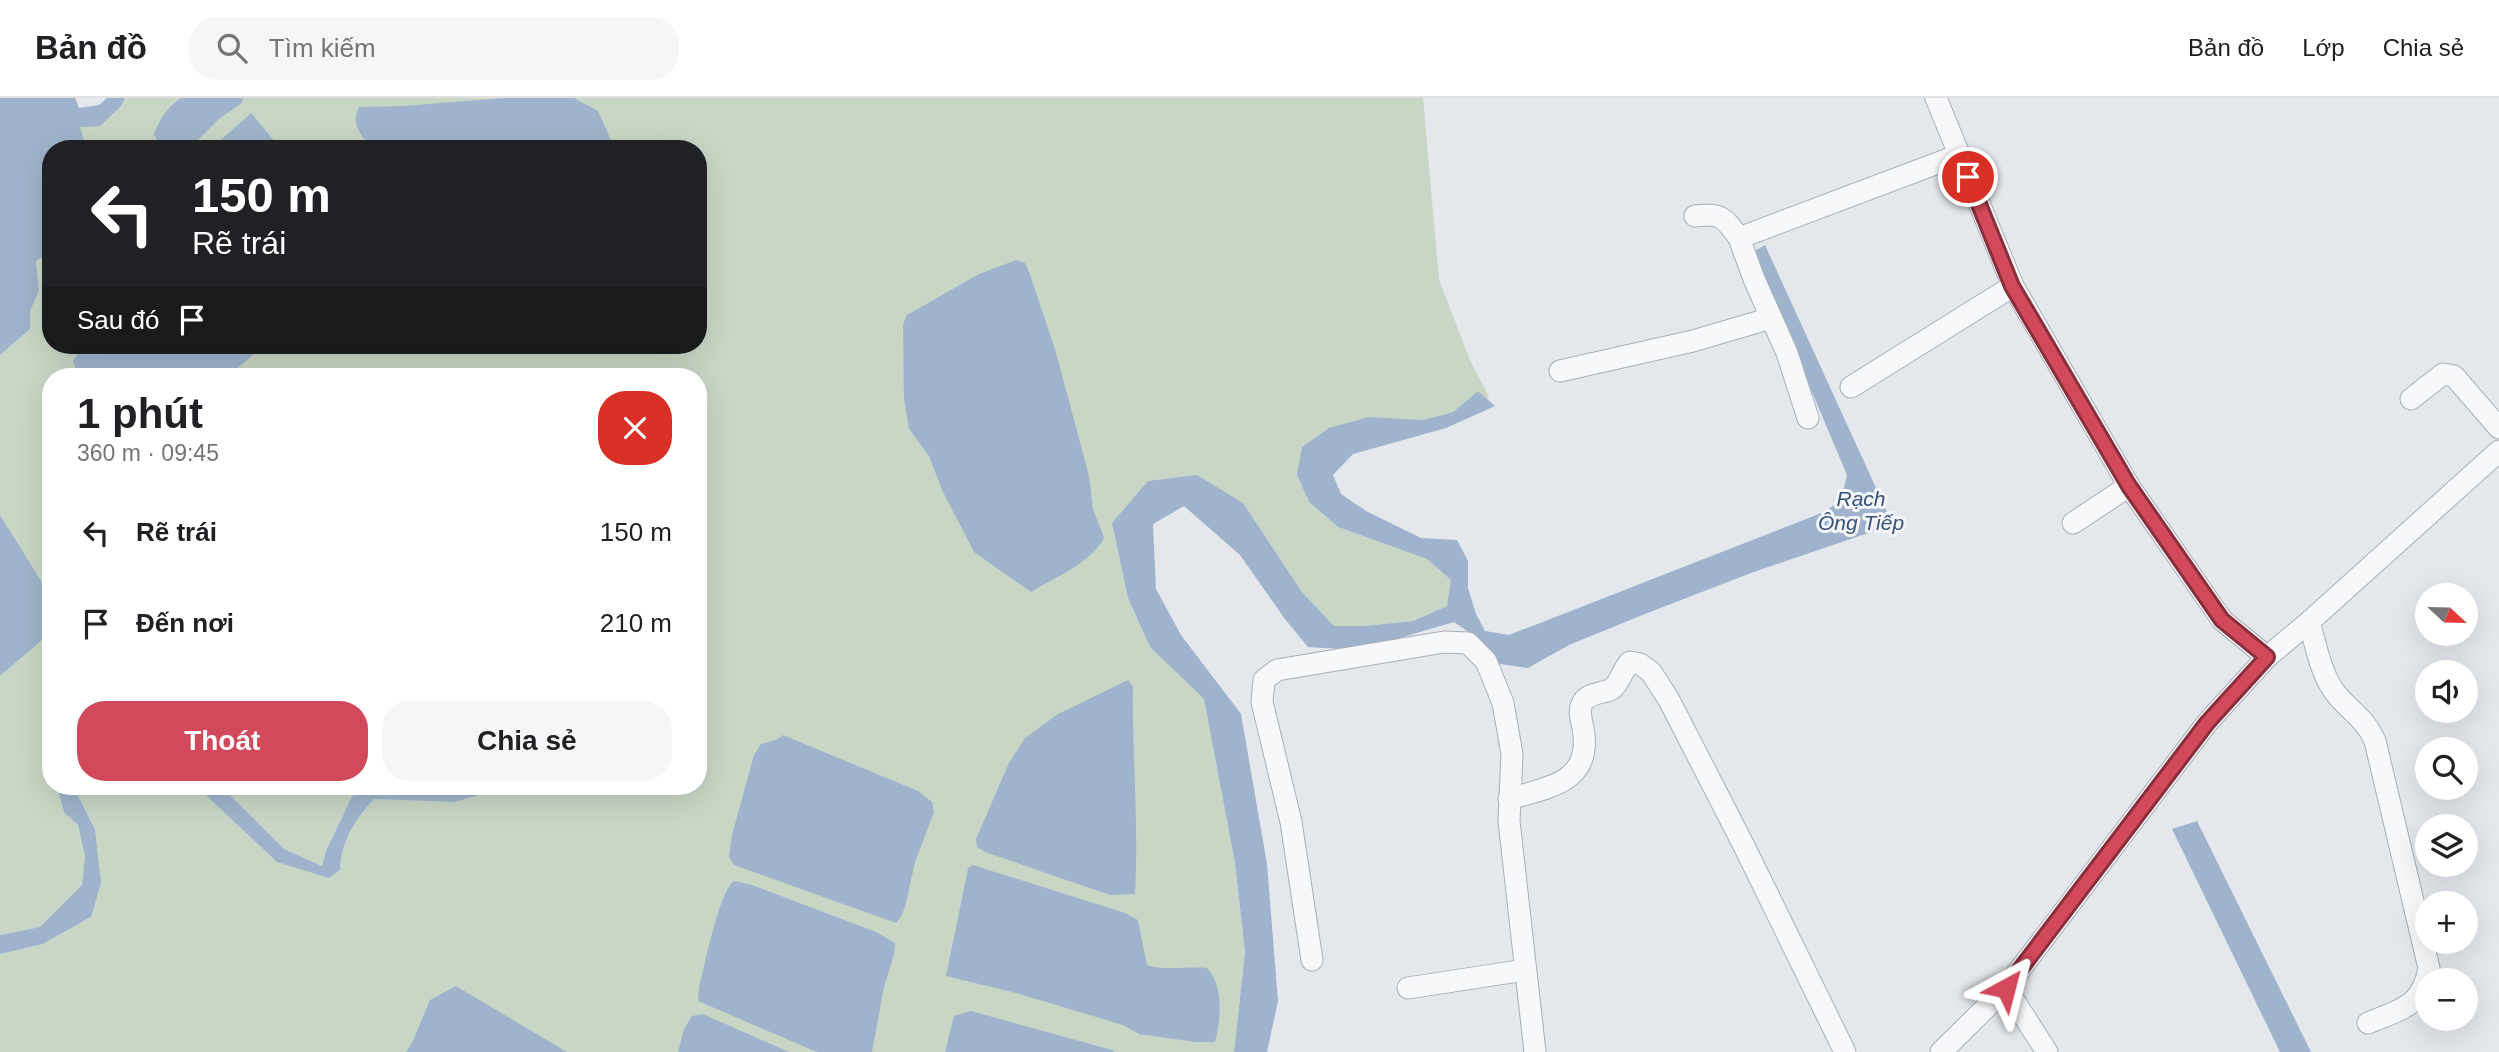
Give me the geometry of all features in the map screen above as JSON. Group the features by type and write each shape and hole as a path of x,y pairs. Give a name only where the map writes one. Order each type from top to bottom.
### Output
{"street":[{"path":"1936,98 2012,286 2129,486 2222,620 2267,657"},
{"path":"1739,238 1959,155"},
{"path":"1695,216 1720,216 1739,238 1787,353 1808,418"},
{"path":"1851,387 2012,286"},
{"path":"1560,371 1693,341 1771,317"},
{"path":"2411,399 2443,374 2449,373 2455,376 2499,428"},
{"path":"1941,1052 2006,988 2207,723 2267,657 2499,451"},
{"path":"2073,523 2129,486"},
{"path":"2309,622 2325,673 2335,693 2368,724 2375,741 2429,968 2426,985 2408,1006 2368,1023"},
{"path":"1312,960 1291,821 1262,702 1264,680 1277,670 1444,642 1468,643 1486,660 1503,703 1512,754 1509,821 1535,1052"},
{"path":"1509,799 1563,783 1569,778 1575,772 1586,743 1580,712 1581,703 1587,697 1612,688 1623,669 1630,663 1640,664 1651,672 1669,700 1743,844 1845,1052"},
{"path":"1408,988 1525,971"},
{"path":"2006,988 2047,1052"}],"green space":[{"path":"125,98 1423,98 1439,280 1470,360 1489,397 1487,399 1478,391 1453,412 1423,420 1369,417 1297,475 1309,502 1338,527 1427,559 1452,580 1447,606 1412,621 1334,626 1302,592 1276,553 1197,475 1112,523 1128,598 1150,647 1204,699 1235,863 1245,952 1234,1052 0,1052 0,954 43,944 90,918 95,828 78,795 206,795 277,862 340,870 343,850 350,832 374,799 455,802 480,795 707,795 707,368 42,368 42,795 59,795 64,812 78,825 85,856 82,885 40,927 0,935 0,355 30,329 30,311 39,291 36,260 42,256 42,354 707,354 707,140 84,140 79,127 121,106"},
{"path":"230,795 355,795 352,796 326,851 322,866 284,849"}],"water":[{"path":"0,98 75,98 79,108 99,105 107,98 125,98 121,106 100,126 80,127 84,140 42,140 42,257 36,261 39,291 30,311 30,329 0,355"},
{"path":"181,98 243,98 242,103 219,119 198,140 157,140 154,134 164,114"},
{"path":"505,98 574,98 598,111 611,140 366,140 356,125 359,107"},
{"path":"251,113 274,140 221,140"},
{"name":"Rạch Ông Tiếp","path":"1765,245 1887,512 1874,531 1751,573 1645,614 1569,645 1528,668 1500,664 1473,635 1454,622 1359,650 1308,647 1240,555 1184,506 1153,524 1156,589 1181,635 1241,714 1267,864 1278,1001 1267,1052 1234,1052 1245,952 1235,863 1204,699 1150,647 1128,598 1112,523 1148,481 1197,475 1243,503 1302,592 1334,626 1413,621 1447,606 1451,580 1427,559 1338,527 1309,502 1297,475 1302,447 1329,428 1369,417 1423,420 1453,412 1478,391 1495,406 1446,428 1353,454 1333,475 1341,494 1366,511 1421,538 1457,540 1468,561 1468,588 1476,614 1485,631 1509,635 1824,512 1841,500 1847,475 1753,252"},
{"path":"1016,260 1025,263 1028,269 1055,349 1089,476 1093,509 1104,538 1081,563 1031,592 974,552 942,490 929,456 909,429 904,398 903,324 907,315 979,274"},
{"path":"77,354 254,354 238,368 75,368 73,361"},
{"path":"0,515 42,583 42,640 0,676"},
{"path":"1128,680 1133,686 1135,894 1110,895 977,847 976,839 1009,763 1025,738 1058,714"},
{"path":"783,735 918,791 932,802 934,812 915,862 902,915 896,923 734,865 729,857 732,835 754,755 761,744"},
{"path":"59,795 78,795 95,829 101,883 91,917 43,944 0,954 0,935 40,927 82,885 85,856 78,825 64,812"},
{"path":"206,795 230,795 284,849 322,866 326,851 352,796 480,795 455,802 374,799 350,832 343,850 340,870 329,878 277,862"},
{"path":"2197,821 2311,1052 2280,1052 2172,829"},
{"path":"973,865 1125,913 1138,920 1147,965 1161,968 1207,968 1219,993 1220,1013 1215,1042 1139,1034 1123,1025 1016,993 946,976 968,868"},
{"path":"734,881 752,885 876,932 895,943 872,1052 817,1052 698,1001 699,987 718,914 728,888"},
{"path":"456,986 567,1052 406,1052 430,1000"},
{"path":"971,1011 1115,1052 945,1052 954,1016"},
{"path":"703,1014 789,1052 678,1052 684,1029 692,1016"}],"route":[{"path":"1968,177 2012,286 2129,486 2222,620 2267,657 2207,723 2006,988"}]}
